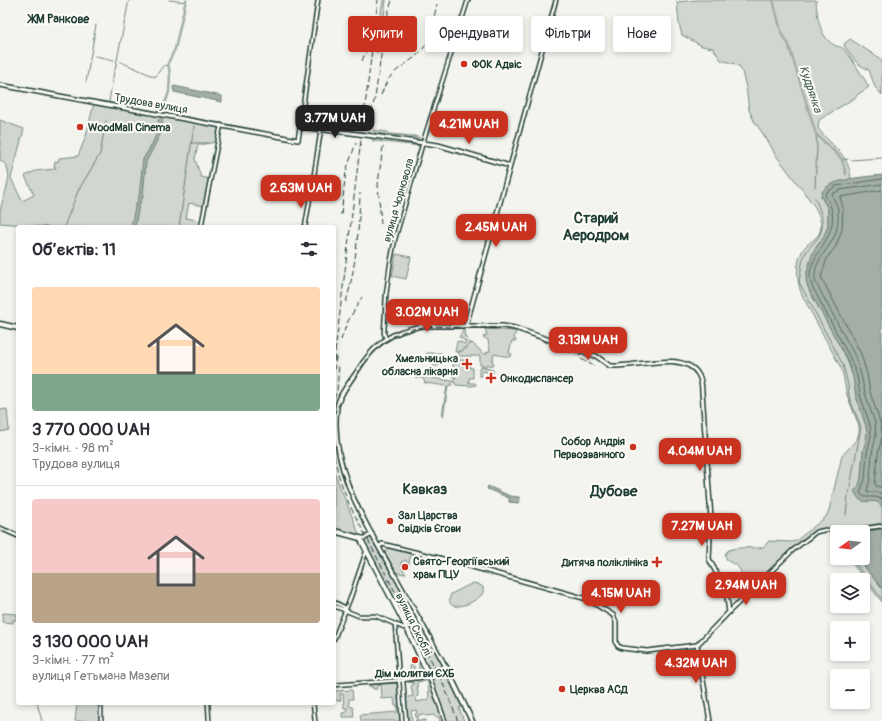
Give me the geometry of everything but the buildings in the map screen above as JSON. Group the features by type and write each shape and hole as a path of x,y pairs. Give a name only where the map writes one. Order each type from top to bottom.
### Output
{"main road":[{"name":"Трудова вулиця","path":"0,85 298,140 300,127"},
{"path":"300,127 423,142 446,147 510,166 466,326"},
{"path":"0,324 16,328"},
{"path":"379,547 382,544 460,563 580,596 611,613 616,622 617,645 622,648 660,650 697,645 729,612 726,591 709,559 711,518 701,380 698,374 692,368 683,363 675,362 650,362 610,366 596,356 515,328 423,326 409,328 386,339 368,355 344,391 338,406 337,435 340,452 352,495 372,534 472,721"},
{"path":"0,528 16,535"},
{"path":"336,531 360,538 365,538 372,534"},
{"name":"вулиця Скоблі","path":"360,538 407,628 429,676"},
{"path":"697,645 710,721"},
{"path":"429,676 444,668"}],"street":[{"path":"300,127 318,0"},
{"name":"вулиця Чорновола","path":"386,339 384,333 386,295 391,258 400,219 468,0"},
{"path":"510,166 556,0"},
{"path":"201,225 221,125"},
{"path":"305,225 314,180 321,129"},
{"path":"729,612 792,551 816,532 882,526"},
{"path":"336,634 366,552"},
{"path":"336,603 344,607 346,610"},
{"path":"336,607 359,616 376,616 407,628"},
{"path":"395,624 402,721"},
{"path":"336,685 399,681 429,676"},
{"name":"вулиця Скоблі","path":"429,676 445,721"},
{"path":"403,680 406,721"},
{"path":"101,705 101,721"},
{"path":"208,705 209,721"},
{"path":"313,705 315,721"}],"shaded area":[{"path":"383,0 386,0 384,16 381,16"},
{"path":"697,0 816,0 820,25 825,37 834,45 845,50 869,87 819,120 818,128 846,161 851,179 831,184 822,192 821,197 828,209 828,226 823,238 814,250 806,277 809,290 847,359 853,377 856,396 866,426 867,435 863,452 861,478 859,486 855,491 857,496 861,499 875,501 881,504 882,523 870,525 830,525 830,528 813,532 797,544 759,581 745,581 737,565 727,560 725,554 732,549 763,547 769,541 792,542 797,540 826,517 842,456 857,439 859,426 847,395 842,370 800,289 798,277 799,258 805,247 819,234 821,222 818,214 813,204 775,154 754,121 749,110 746,87 740,67 721,60 713,48 702,46 682,35 679,24 677,2"},
{"path":"850,39 882,60 882,95 875,87 869,70 858,64 845,47 844,44"},
{"path":"94,103 221,126 217,142 198,145 195,159 201,177 210,179 204,206 189,203 186,218 201,221 200,225 24,225 0,223 1,207 9,175 5,164 0,160 0,120 24,129 11,178 22,201 34,195 25,176 35,171 55,169 55,161 58,162 59,158 78,156 86,136"},
{"path":"373,130 388,132 389,134 414,136 420,138 375,133"},
{"path":"372,137 419,144 420,146 374,141 372,140"},
{"path":"396,254 411,257 406,279 392,276"},
{"path":"464,329 465,337 471,343 460,351 455,352 458,341 465,344 466,342 459,337"},
{"path":"485,329 516,331 514,338 516,341 512,341 509,353 512,354 511,356 509,357 494,354 492,362 494,363 493,366 487,364 485,368 493,370 493,373 482,371 482,376 479,376 479,368 485,366 480,365 480,356 458,356 458,353 472,343 484,354 490,351 488,340 483,337 487,335"},
{"path":"427,353 442,353 443,361 438,366 434,366 432,362 425,361"},
{"path":"457,357 457,360 467,360 467,364 469,364 470,368 473,368 473,378 469,378 469,383 475,383 476,385 456,385 453,380 456,378 453,377 453,359"},
{"path":"413,375 452,381 452,385 448,386 443,418 442,415 447,386 425,383 423,378 416,378"},
{"path":"7,409 9,430 0,432 0,410"},
{"path":"336,476 354,520 360,537 336,530"},
{"path":"371,535 445,667 442,671 445,671 464,706 459,708 464,721 439,721 439,717 435,717 434,715 418,715 418,721 415,721 417,719 415,714 417,713 416,710 411,711 412,721 407,721 405,698 413,696 411,686 413,685 413,682 409,683 409,681 428,679 435,695 430,678 436,674 429,672 361,539","holes":["426,681 428,683 429,699 417,702 417,682"]},
{"path":"389,548 411,554 408,568 406,560 401,562 403,570 406,574 396,573 385,552"},
{"path":"853,565 863,565 870,573 860,573"},
{"path":"870,574 882,589 882,602 870,586"},
{"path":"595,582 603,595 596,599 588,585"},
{"path":"473,583 483,587 483,592 479,597 462,606 451,605 451,594"},
{"path":"3,613 16,614 16,620 13,620 13,623 2,622"},
{"path":"421,662 426,675 409,678 411,677 410,665 414,666 414,670 419,671 419,663"},
{"path":"398,683 400,721 361,721 360,715 397,712 397,705 395,706 394,698 381,699 381,685 377,686 377,689 373,689 373,687 370,687 369,685"},
{"path":"352,690 353,699 349,699 349,706 353,707 354,717 342,717 342,713 347,712 347,708 344,708 343,694 340,694 341,700 336,700 336,691"},
{"path":"77,705 101,705 100,721 75,721"}],"water":[{"path":"174,86 222,96 222,102 174,92"},
{"path":"162,119 163,129 146,162 143,197 139,205 135,225 131,225 135,207 139,197 143,159 159,128 158,120"},
{"path":"882,175 882,507 875,501 862,501 858,498 854,491 859,486 861,478 863,452 867,435 866,426 856,396 853,377 847,359 809,290 806,281 807,271 814,250 823,238 828,226 828,209 821,196 824,190 829,185 837,182"},
{"path":"488,486 510,496 519,497 520,502 509,502 509,498 487,489"},
{"path":"882,529 882,589 863,565 870,565 870,531"}],"waterway":[{"path":"115,70 129,0"},
{"path":"169,0 186,2"},
{"path":"161,121 162,112 169,92 170,74 168,63 175,49 186,0"},
{"name":"Кудрянка","path":"773,0 782,35 788,43 816,134 839,156 842,160 846,174"},
{"path":"86,82 96,25"},
{"path":"95,56 114,60"},
{"path":"121,62 155,77 163,66 168,65"},
{"path":"109,102 114,71"},
{"path":"65,225 78,191 100,154 106,121"},
{"path":"179,225 194,126"},
{"path":"815,187 817,148 816,134"},
{"path":"192,143 208,143"},
{"path":"851,160 882,158"},
{"name":"Кудрянка","path":"842,160 848,159"},
{"path":"815,198 821,214 822,229 817,239 805,254 799,282 843,365 848,385 849,397 861,427 849,493"},
{"path":"846,515 848,496"},
{"path":"856,565 882,599"},
{"path":"38,705 42,721"}],"railway":[{"path":"336,345 378,0"},
{"path":"366,130 375,98 386,20 392,0"},
{"path":"381,95 386,82 391,76 422,50 430,34 437,4"},
{"path":"362,61 366,52"},
{"path":"341,215 346,171 356,143"},
{"path":"381,224 378,184 383,146"},
{"path":"346,302 356,248 360,193"},
{"path":"341,340 347,323 362,297"},
{"path":"336,410 353,380 369,357 390,338 402,332 417,328 441,326 511,329 527,334 574,354 594,359"},
{"path":"581,359 594,366"},
{"path":"336,394 339,364"},
{"path":"336,464 349,504 442,681 458,721"}],"place":[{"name":"ФОК Адвіс","path":"464,64"},
{"name":"WoodMall Cinema","path":"80,127"},
{"name":"Хмельницька обласна лікарня","path":"467,364"},
{"name":"Онкодиспансер","path":"491,378"},
{"name":"Собор Андрія Первозванного","path":"633,447"},
{"name":"Зал Царства Свідків Єгови","path":"390,521"},
{"name":"Дитяча поліклініка","path":"657,562"},
{"name":"Свято-Георгіївський храм ПЦУ","path":"405,567"},
{"name":"Дім молитви ЄХБ","path":"415,660"},
{"name":"Церква АСД","path":"562,689"}],"district":[{"name":"ЖМ Ранкове","path":"59,19"},
{"name":"Старий Аеродром","path":"596,226"},
{"name":"Кавказ","path":"425,489"},
{"name":"Дубове","path":"614,491"}]}
